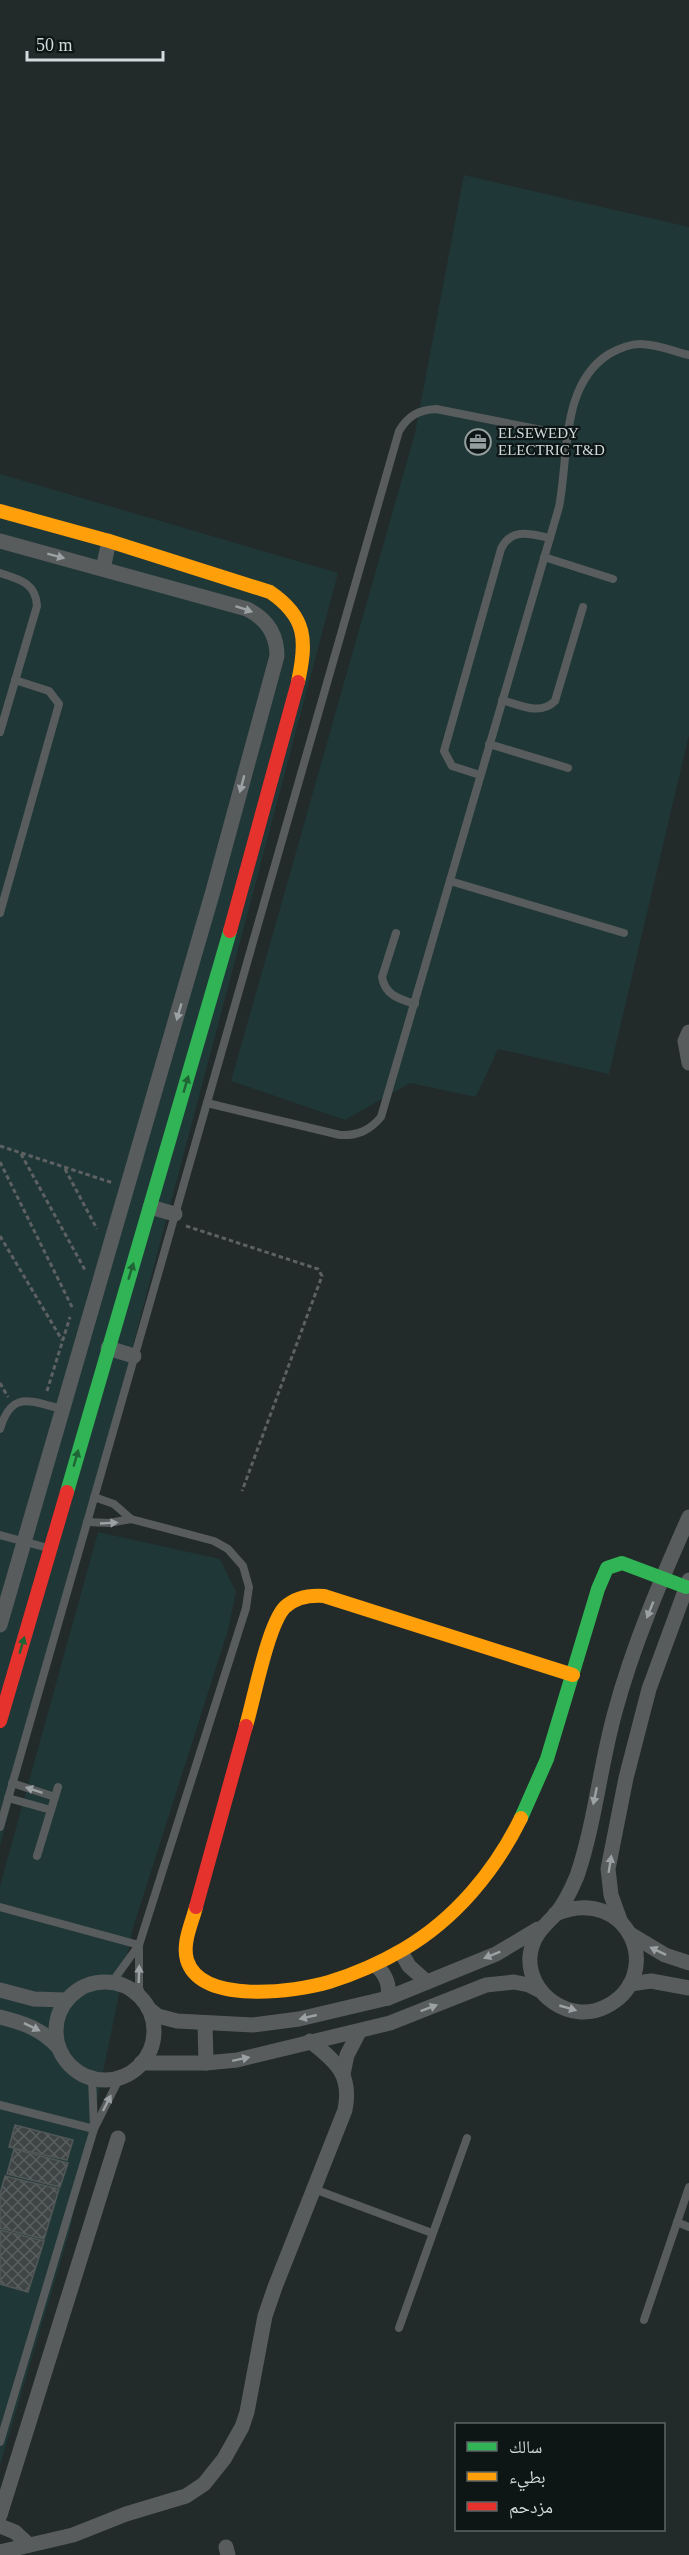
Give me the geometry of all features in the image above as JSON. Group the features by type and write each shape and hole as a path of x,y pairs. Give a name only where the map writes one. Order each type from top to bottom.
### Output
{"street":[{"path":"0,511 109,541 270,592 289,605 301,625 304,637 303,660 295,693 218,977 50,1548 7,1671 0,1721"},
{"path":"0,541 247,609 263,619 269,626 277,646 277,656 190,970 0,1625"},
{"path":"103,569 109,541"},
{"path":"190,970 218,977"},
{"path":"689,1032 685,1041 689,1063"},
{"path":"150,1207 174,1218"},
{"path":"108,1348 135,1356"},
{"path":"555,1914 576,1879 582,1861 615,1710 633,1653 689,1517"},
{"path":"542,1925 533,1941 530,1958 532,1976 541,1991 554,2004 570,2011 588,2012 605,2007 620,1997 630,1984 636,1967 636,1950 610,1895 608,1869 626,1778 649,1689 688,1583 663,1578 622,1563 611,1564 607,1568 573,1675 537,1784 524,1815 495,1866 479,1887 448,1918 401,1952 375,1965 354,1974 308,1987 260,1991 237,1990 204,1982 191,1972 185,1957 185,1948 276,1619 282,1609 302,1596 324,1596 573,1675"},
{"path":"59,2048 56,2023 66,2000 86,1986 109,1982 122,1985 134,1991 165,2020 261,2025 299,2019 388,1998 496,1954 522,1941 555,1914 571,1907 589,1906 605,1911 620,1920"},
{"path":"630,1934 665,1955 689,1963"},
{"path":"401,1952 409,1966 427,1982"},
{"path":"375,1965 381,1970 388,1983 388,1998"},
{"path":"630,1984 651,1981 689,1988"},
{"path":"141,2064 237,2060 390,2023 486,1985 514,1982 529,1985 541,1991"},
{"path":"0,1990 34,1999 66,2000"},
{"path":"0,2016 30,2025 41,2031 59,2048 72,2067 92,2078 108,2080 120,2077 141,2064 149,2051 153,2037 153,2022 146,2004"},
{"path":"205,2023 206,2063"},
{"path":"261,2025 266,2041 264,2052"},
{"path":"343,2074 347,2055 359,2032"},
{"path":"0,2552 73,2535 126,2514 186,2496 204,2484 224,2459 242,2427 247,2412 270,2301 345,2110 347,2086 343,2074 334,2062 310,2041"},
{"path":"0,2515 118,2138"},
{"path":"0,2526 15,2532 29,2544"}],"lane":[{"path":"207,1103 340,1135 358,1134 375,1124 385,1108 544,557 564,480 567,435 584,382 589,372 606,356 638,343 689,355"},
{"path":"0,1827 399,431 414,414 424,409 436,409 567,435"},
{"path":"480,775 452,766 444,751 501,549 506,540 517,533 549,538"},
{"path":"544,557 613,579"},
{"path":"0,573 26,582 37,600 0,732"},
{"path":"502,700 539,710 555,701 583,607"},
{"path":"0,913 59,704 49,691 15,680"},
{"path":"489,744 568,768"},
{"path":"450,881 624,933"},
{"path":"396,933 381,977 382,982 392,996 415,1004"},
{"path":"0,1429 7,1409 18,1401 63,1409"},
{"path":"94,1497 114,1504 132,1519 214,1541 237,1557 248,1577 246,1608 139,1945 139,1988 146,2004"},
{"path":"87,1522 109,1523 132,1519"},
{"path":"0,1534 50,1548"},
{"path":"12,1784 55,1797"},
{"path":"37,1856 58,1787"},
{"path":"8,1798 51,1810"},
{"path":"0,1907 139,1945"},
{"path":"109,1982 115,1978 139,1945"},
{"path":"0,2442 94,2128 120,2077"},
{"path":"92,2078 94,2128"},
{"path":"0,2105 94,2128"},
{"path":"399,2328 466,2138"},
{"path":"644,2320 689,2187"},
{"path":"314,2189 432,2233"},
{"path":"677,2222 689,2227"}],"path":[{"path":"0,1146 128,1188"},
{"path":"20,1153 85,1270"},
{"path":"0,1162 73,1309"},
{"path":"64,1167 98,1230"},
{"path":"174,1218 318,1269 322,1276 242,1491"},
{"path":"0,1236 63,1341"}],"shaded area":[{"path":"464,175 689,227 689,735 609,1074 498,1049 476,1097 410,1083 345,1120 231,1081 415,433"},
{"path":"0,474 338,573 0,1846"},
{"path":"98,1532 220,1559 236,1592 228,1630 133,1928 70,2230 0,2465 0,1886"}],"building":[{"path":"15,2125 73,2140 67,2160 9,2147"},
{"path":"14,2149 68,2163 60,2187 7,2174"},
{"path":"5,2176 59,2189 44,2239 0,2228 0,2194"},
{"path":"0,2230 44,2241 28,2292 0,2284"}],"traffic: fast":[{"path":"67,1492 230,931"},
{"path":"521,1818 547,1759 598,1589 607,1568 622,1563 686,1587"}],"traffic: slow":[{"path":"0,511 109,541 270,592 291,611 301,631 303,654 298,682"},
{"path":"246,1726 267,1645 279,1616 289,1604 308,1596 324,1596 573,1675"},
{"path":"196,1907 187,1940 187,1960 196,1974 210,1984 250,1992 294,1989 329,1982 386,1959 423,1937 440,1923 457,1908 486,1875 511,1838 521,1818"}],"traffic: jam":[{"path":"230,931 298,682"},
{"path":"0,1721 67,1492"},
{"path":"196,1907 246,1726"}],"place":[{"name":"ELSEWEDY ELECTRIC T&D","path":"478,442"}]}
